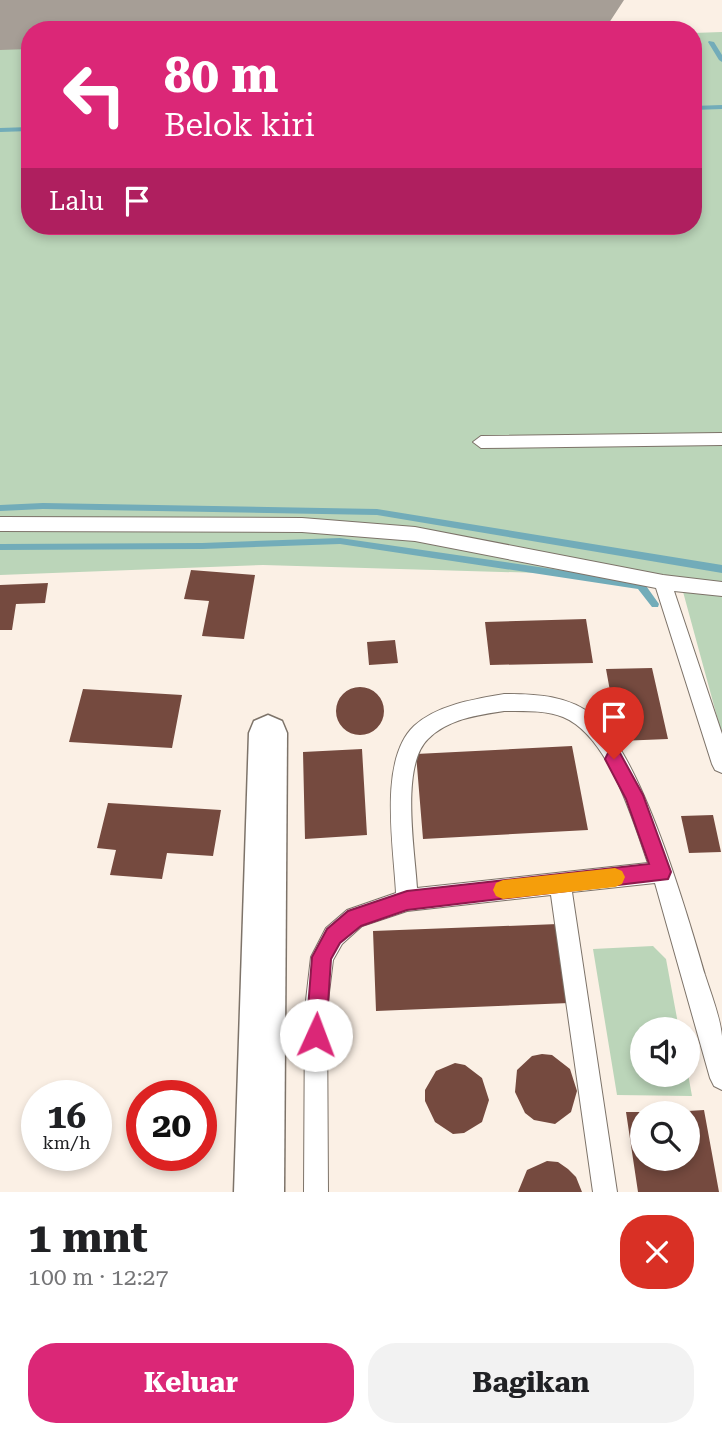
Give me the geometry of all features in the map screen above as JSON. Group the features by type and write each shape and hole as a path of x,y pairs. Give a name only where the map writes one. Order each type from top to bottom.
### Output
{"street":[{"path":"259,1192 268,733"}],"lane":[{"path":"481,442 722,439"},
{"path":"0,524 302,525 415,534 663,582 722,589"},
{"path":"663,582 722,764"},
{"path":"407,900 403,778 410,747 425,729 451,713 526,701 564,708 587,720 604,741 634,795 682,931 722,1078"},
{"path":"316,1192 316,1009 321,957 334,936 355,918 407,900 662,872"},
{"path":"560,883 605,1192"}],"green space":[{"path":"722,32 722,735 679,577 263,565 0,575 0,49 21,48 21,235 702,235 702,33"},
{"path":"653,946 666,959 677,1017 630,1017 630,1087 690,1087 692,1096 617,1095 593,949"}],"building":[{"path":"191,570 255,575 244,639 202,636 209,601 184,599"},
{"path":"48,583 45,603 16,604 12,630 0,630 0,585"},
{"path":"586,619 593,663 490,665 485,622"},
{"path":"395,640 398,663 369,665 367,642"},
{"path":"652,668 668,739 619,741 606,669"},
{"path":"360,687 377,694 384,711 377,728 360,735 343,728 336,711 343,694"},
{"path":"83,689 182,695 172,748 69,742"},
{"path":"572,746 588,830 423,839 416,754"},
{"path":"362,749 367,835 305,839 303,752"},
{"path":"108,803 221,810 213,856 167,853 162,879 110,875 116,850 97,848"},
{"path":"713,815 721,852 689,853 681,816"},
{"path":"558,924 569,1003 376,1011 373,931"},
{"path":"552,1055 570,1069 577,1091 571,1112 555,1124 534,1120 525,1113 515,1092 517,1070 532,1056"},
{"path":"455,1063 465,1065 482,1078 489,1100 482,1122 464,1133 453,1134 435,1122 425,1101 425,1090 436,1071"},
{"path":"700,1110 704,1110 719,1192 638,1192 635,1171 700,1171"},
{"path":"626,1112 630,1112 630,1139"},
{"path":"547,1161 558,1162 568,1169 576,1177 582,1192 518,1192 527,1170"}],"waterway":[{"path":"711,42 722,60"},
{"path":"702,108 722,107"},
{"path":"0,130 21,129"},
{"path":"0,508 43,506 377,512 722,569"},
{"path":"0,547 202,546 340,541 641,586 655,604"}],"runway":[{"path":"0,13 564,0"}],"slow traffic":[{"path":"503,890 615,877"}],"route":[{"path":"316,1035 321,957 334,936 355,918 407,900 662,872 634,795 614,759"}]}
